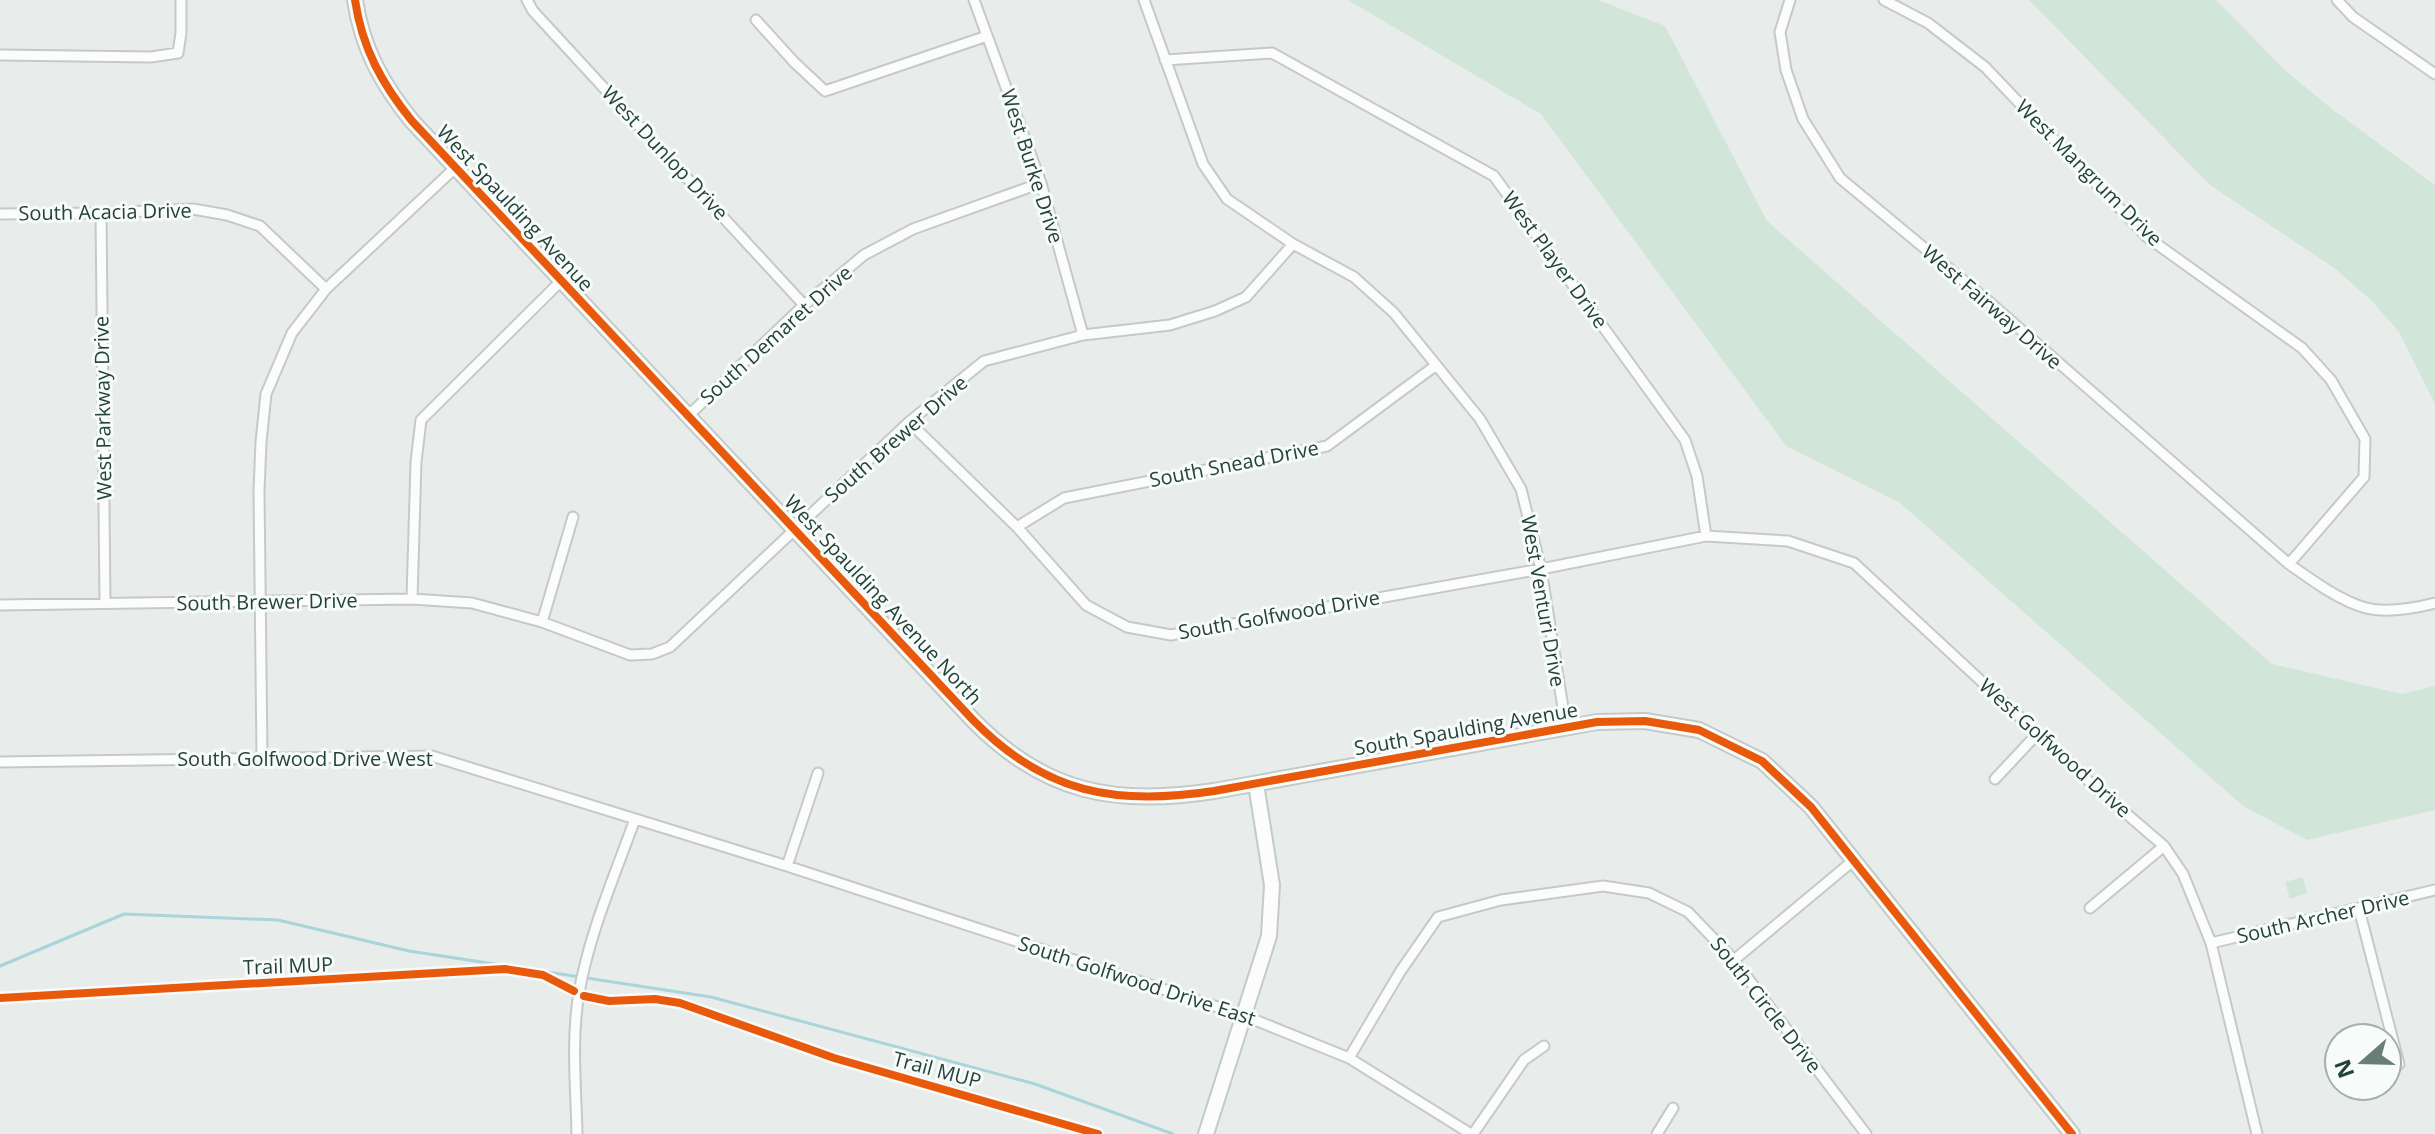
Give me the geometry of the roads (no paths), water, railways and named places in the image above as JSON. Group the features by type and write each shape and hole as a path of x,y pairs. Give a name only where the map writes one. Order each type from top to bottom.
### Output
{"street":[{"path":"0,55 151,57 178,53 181,0"},
{"name":"West Spaulding Avenue","path":"355,0 366,48 384,84 412,121 688,416"},
{"name":"West Dunlop Drive","path":"527,0 533,11 804,305"},
{"name":"West Burke Drive","path":"974,0 1041,183 1083,335"},
{"name":"West Venturi Drive","path":"1144,0 1203,164 1227,199 1293,244 1354,277 1394,313 1480,419 1521,489 1541,569 1566,727"},
{"name":"West Fairway Drive","path":"1790,0 1780,32 1786,70 1803,119 1840,178 1988,301 2289,564 2320,586 2366,608 2414,609 2435,603"},
{"name":"West Mangrum Drive","path":"1884,0 1928,23 1985,67 2147,237 2302,348 2331,380 2365,439 2364,477 2289,564"},
{"path":"2337,0 2353,17 2435,74"},
{"path":"756,20 825,91 987,36"},
{"name":"West Player Drive","path":"1165,60 1272,53 1494,176 1685,440 1697,476 1706,536"},
{"path":"262,757 259,603 261,442 266,394 292,333 326,289 455,168"},
{"name":"South Demaret Drive","path":"688,416 804,305 864,255 913,229 1041,183"},
{"name":"South Acacia Drive","path":"0,214 193,209 227,215 260,226 326,289"},
{"name":"West Parkway Drive","path":"101,213 105,603"},
{"name":"South Brewer Drive","path":"0,605 412,599 472,603 542,622 630,655 652,654 670,647 909,422 984,361 1083,335 1170,325 1215,311 1246,297 1293,244"},
{"path":"412,599 416,462 421,420 562,280"},
{"name":"South Snead Drive","path":"1017,527 1064,498 1327,446 1435,366"},
{"name":"West Spaulding Avenue North","path":"688,416 985,732 1023,763 1070,786"},
{"name":"South Golfwood Drive","path":"909,422 1017,527 1086,605 1127,627 1171,635 1541,569 1680,539"},
{"path":"542,622 573,517"},
{"name":"West Golfwood Drive","path":"1680,539 1706,536 1788,541 1854,563 2093,785 2164,846 2183,874 2211,943 2257,1134"},
{"name":"South Spaulding Avenue","path":"1070,786 1113,796 1157,798 1256,784 1597,722 1645,721 1699,730 1762,761 1811,807 2072,1134"},
{"path":"1995,779 2038,733"},
{"name":"South Golfwood Drive West","path":"0,762 432,756 787,866"},
{"path":"787,866 818,773"},
{"path":"1206,1134 1269,936 1272,885 1256,784"},
{"path":"577,1134 579,994 605,903 635,819"},
{"path":"2090,908 2164,846"},
{"path":"1734,960 1854,860"},
{"name":"South Golfwood Drive East","path":"787,866 1245,1016 1349,1058 1472,1134"},
{"name":"South Circle Drive","path":"1349,1058 1400,972 1438,917 1501,900 1603,886 1649,893 1688,912 1734,960 1866,1134"},
{"name":"South Archer Drive","path":"2211,943 2435,890"},
{"path":"2359,909 2388,1022"},
{"path":"1472,1134 1524,1060 1544,1046"},
{"path":"1657,1134 1673,1108"}],"waterway":[{"path":"0,966 124,914 278,920 409,951 711,997 1035,1084 1173,1134"}]}
